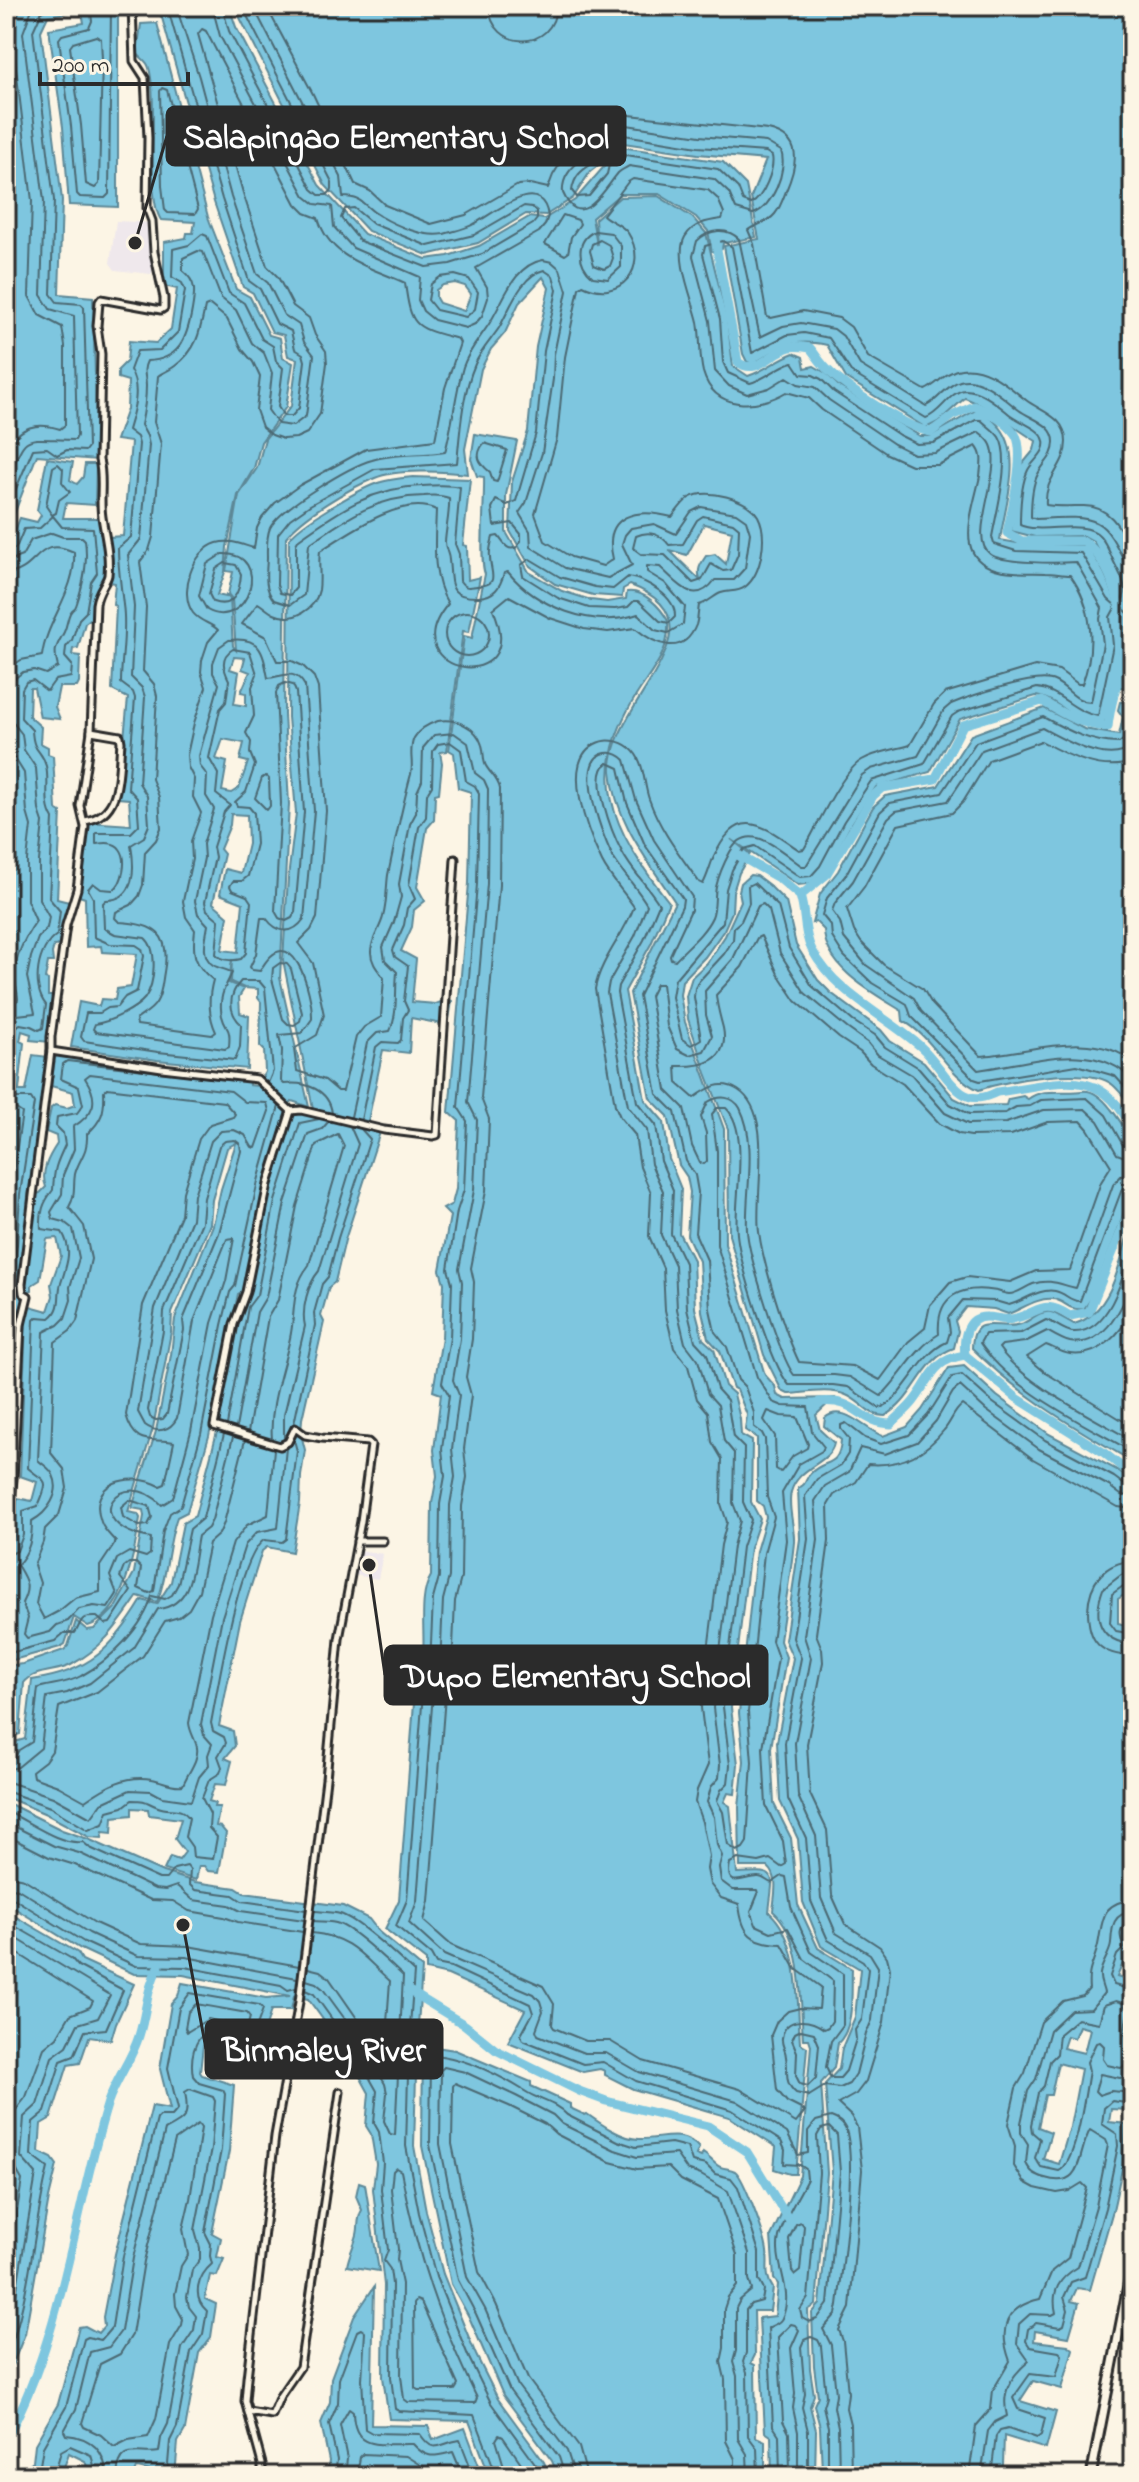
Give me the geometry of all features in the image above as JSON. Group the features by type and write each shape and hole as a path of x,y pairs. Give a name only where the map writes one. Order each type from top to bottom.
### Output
{"street":[{"path":"6,1547 21,1325 28,1296 24,1294 22,1284 66,925 77,889 85,821 80,806 91,731 96,604 99,589 108,578 99,460 99,302 101,299 161,310 164,308 152,221 147,208 145,78 134,61 132,6"},
{"path":"85,821 96,819 112,806 117,789 121,742 120,736 91,731"},
{"path":"51,1051 259,1079 289,1109 384,1130 437,1135 455,859"},
{"path":"262,2476 262,2464 247,2410 247,2378 275,2136 299,2002 339,1639 357,1541 370,1442 308,1436 295,1428 288,1442 280,1446 214,1426 234,1324 246,1290 268,1184 289,1109"},
{"path":"357,1541 383,1541"},
{"path":"247,2410 272,2415 280,2396 300,2367 340,2092"},
{"path":"1091,2476 1133,2260"}],"shaded area":[{"path":"116,221 157,223 156,265 151,274 115,270 110,263"},
{"path":"359,1550 383,1554 378,1579 354,1575"}],"water":[{"path":"6,6 74,6 74,12 48,16 41,31 62,200 59,294 93,297 97,460 37,455 6,535"},
{"path":"81,6 118,6 118,207 69,205 63,127 49,29 84,23"},
{"path":"155,6 229,6 236,27 319,185 364,234 426,259 479,246 529,217 544,219 575,200 621,147 723,162 746,185 756,237 723,243 722,249 712,251 708,231 696,217 659,194 620,194 592,218 597,245 595,219 620,197 658,196 693,218 706,233 727,318 733,366 748,376 794,353 803,357 805,368 814,366 826,373 839,386 920,436 930,436 976,410 988,415 1005,436 1012,464 1000,540 1085,545 1100,565 1116,603 1119,664 1104,725 1085,722 1053,702 1036,696 960,719 930,772 876,787 851,825 827,871 815,883 798,885 731,839 750,854 733,892 732,912 724,930 705,957 682,981 680,995 685,1022 724,1129 725,1244 765,1375 775,1386 777,1395 785,1399 834,1398 816,1415 820,1430 834,1443 831,1450 800,1476 791,1492 794,1542 780,1641 786,1657 771,1748 774,1804 791,1838 798,1905 818,1948 852,1969 847,2028 838,2043 834,2068 821,2083 827,2173 816,2305 808,2310 814,2395 810,2406 816,2430 815,2476 772,2476 771,2436 765,2432 759,2318 775,2316 778,2284 774,2279 771,2236 800,2176 811,2045 809,2039 803,2039 795,1953 783,1923 773,1911 774,1876 768,1867 740,1867 739,1807 744,1761 739,1713 756,1551 766,1517 763,1506 757,1501 757,1438 745,1430 747,1415 737,1390 733,1388 720,1351 708,1338 702,1311 699,1261 687,1235 690,1192 687,1177 679,1165 668,1116 650,1098 630,993 675,902 626,824 611,771 615,746 658,668 668,643 670,621 659,601 630,585 623,589 622,597 593,595 555,584 530,566 510,531 512,482 528,431 536,347 549,288 543,277 519,303 505,333 491,349 481,369 465,449 468,474 408,472 375,478 327,503 286,537 284,714 289,804 280,978 309,1107 292,1101 287,1107 266,1183 242,1292 238,1294 209,1436 187,1512 177,1517 157,1602 138,1596 92,1651 71,1665 40,1673 24,1683 20,1734 8,1738 6,1746 6,1666 23,1664 64,1650 76,1621 87,1630 94,1629 115,1608 134,1573 144,1516 143,1510 132,1508 156,1431 175,1319 213,1225 236,1143 227,1148 212,1200 210,1224 172,1313 153,1428 128,1512 138,1514 140,1518 126,1580 111,1609 101,1619 88,1626 74,1617 65,1644 6,1662 6,1631 11,1618 6,1617 10,1585 6,1584 6,1557 15,1533 17,1498 32,1501 37,1482 20,1476 26,1318 30,1306 48,1311 53,1296 51,1284 61,1256 57,1238 47,1239 40,1280 26,1292 24,1283 35,1194 46,1187 45,1170 57,1144 56,1136 46,1132 51,1108 55,1105 67,1108 75,1105 73,1092 51,1086 56,1052 248,1075 249,1085 257,1086 265,1072 264,1050 260,1046 261,1002 258,989 244,988 231,982 232,959 229,983 244,989 239,997 240,1013 249,1016 247,1069 71,1047 79,1002 99,1006 101,999 115,1000 117,989 131,987 137,954 102,952 101,946 86,947 85,898 79,896 88,822 131,825 129,799 118,798 128,698 112,690 116,606 113,605 115,583 110,582 109,578 109,537 123,536 131,442 116,440 127,409 128,381 118,378 118,370 127,361 129,341 156,343 171,329 177,289 164,286 164,242 186,238 187,233 193,233 195,222 161,220 156,209 152,83 148,65 137,53 141,24 157,23 208,217 236,289 250,297 269,335 280,338 283,358 293,363 286,407 261,442 254,468 238,495 225,572 217,595 226,595 230,599 233,646 236,650 232,599 228,594 233,572 226,571 239,495 257,468 265,439 291,406 297,359 288,356 284,335 272,332 253,293 243,287 214,202 162,18","holes":["455,283 465,286 471,294 464,311 439,303 436,290","704,524 732,531 726,564 715,554 706,556 700,567 700,580 669,550 687,555","234,657 245,658 242,669 250,672 241,692 246,693 246,706 234,704 239,672 230,669","223,739 244,743 240,760 248,762 239,788 231,793 222,791 227,762 216,759","231,814 247,815 248,844 241,873 225,869 220,894 243,903 238,952 222,950 228,916 213,903 224,854 220,849"]},
{"path":"234,6 506,6 507,9 526,10 527,6 1133,6 1133,688 1117,687 1126,647 1119,596 1116,584 1093,541 1084,536 1035,537 1011,531 1020,467 1034,450 1036,441 993,412 965,398 938,422 926,428 846,378 827,345 796,343 780,348 753,364 747,362 724,246 759,239 751,197 766,160 617,142 606,159 590,172 573,198 546,215 526,214 478,243 427,255 368,231 325,185"},
{"path":"475,434 517,441 506,495 506,532 529,572 562,591 591,600 607,602 626,599 627,592 645,596 668,621 667,640 661,657 623,719 613,747 609,774 619,824 632,849 669,902 651,944 625,991 645,1100 664,1122 669,1159 681,1189 679,1233 693,1260 695,1308 703,1339 714,1349 725,1386 734,1394 741,1435 752,1441 751,1502 760,1519 750,1548 731,1708 738,1764 735,1794 728,1793 724,1802 730,1806 737,1873 761,1872 771,1877 769,1912 779,1924 792,1955 800,2043 807,2047 796,2174 774,2169 776,2147 729,2117 633,2089 605,2075 605,2071 600,2069 583,2072 508,2042 525,2010 448,1975 426,1970 426,1961 385,1929 399,1900 415,1690 423,1655 424,1596 431,1576 432,1503 437,1476 434,1450 441,1394 433,1391 442,1338 444,1283 440,1270 450,1216 443,1209 452,1204 456,1189 459,1121 449,1112 469,883 471,792 458,788 454,753 449,750 464,636 472,638 485,574 482,543 484,477 477,476 471,459"},
{"path":"47,458 73,462 70,480 77,484 83,477 85,464 96,464 95,505 66,503 63,518 100,518 106,576 99,585 93,617 85,623 78,648 73,649 72,655 80,656 79,683 77,687 59,687 55,707 60,719 40,717 34,688 30,688 29,716 41,727 40,743 48,747 48,754 53,756 56,809 61,812 57,899 69,902 64,945 54,946 53,962 48,962 45,979 48,980 48,996 56,996 50,1042 30,1040 31,1034 22,1031 20,1041 24,1043 19,1091 26,1091 33,1055 49,1057 28,1195 20,1285 23,1301 18,1314 11,1480 6,1514 6,553 20,518 37,522 41,515 37,510"},
{"path":"413,477 470,479 463,545 467,546 468,580 480,577 469,632 463,631 447,751 440,752 439,793 435,794 434,820 427,828 417,887 425,901 414,910 412,927 401,951 416,959 412,1002 436,1004 448,999 452,1001 449,1019 443,1018 442,1024 411,1018 409,1053 383,1050 367,1126 380,1132 345,1240 335,1282 329,1287 321,1316 324,1322 302,1419 301,1434 305,1450 292,1552 267,1547 262,1551 240,1621 219,1726 233,1731 235,1746 225,1758 232,1761 226,1785 215,1784 209,1801 215,1803 214,1807 220,1807 216,1826 226,1833 219,1872 199,1866 196,1880 164,1870 170,1857 179,1860 185,1852 175,1839 181,1819 149,1815 148,1809 132,1808 132,1815 113,1817 112,1833 103,1832 102,1838 89,1837 6,1797 6,1770 11,1743 25,1739 32,1680 84,1664 121,1632 142,1600 157,1604 171,1582 183,1523 195,1516 219,1424 241,1302 249,1293 268,1199 294,1114 314,1114 283,960 296,813 288,717 289,539 317,516 372,485"},
{"path":"1133,701 1133,1108 1113,1085 1086,1076 1047,1076 979,1090 958,1076 914,1028 903,1021 902,1011 841,968 826,944 824,930 816,922 812,923 820,894 838,871 873,807 885,796 938,786 971,735 1044,708 1084,729 1119,735 1123,717 1118,710 1120,702"},
{"path":"750,875 769,885 786,902 796,945 818,980 881,1030 890,1041 924,1062 954,1098 970,1106 1006,1105 1008,1099 1023,1096 1028,1099 1047,1092 1095,1093 1115,1114 1132,1148 1133,1170 1126,1206 1093,1296 1084,1309 1074,1309 1057,1300 1047,1299 1008,1314 994,1309 966,1307 955,1321 958,1331 954,1348 934,1361 904,1400 885,1416 874,1414 840,1393 788,1394 782,1391 764,1355 729,1235 728,1129 688,1019 686,996 692,977 707,963 725,936 741,901 741,883"},
{"path":"1133,1215 1133,1467 1123,1456 1026,1394 972,1348 973,1336 982,1326 1013,1326 1047,1312 1074,1324 1088,1318 1108,1294 1115,1279"},
{"path":"964,1366 997,1396 1049,1434 1119,1471 1133,1482 1133,1567 1130,1591 1118,1599 1118,1623 1133,1627 1133,1916 1130,1915 1127,1938 1133,1940 1133,1959 1125,1958 1117,1977 1133,1982 1133,2116 1132,2121 1126,2120 1128,2110 1111,2109 1109,2122 1127,2124 1122,2169 1090,2290 1077,2288 1071,2301 1079,2303 1069,2337 1035,2331 1034,2341 1068,2345 1073,2349 1062,2389 1033,2381 1020,2401 1056,2412 1046,2449 1004,2436 1003,2465 998,2476 819,2476 822,2471 820,2427 814,2405 818,2396 812,2313 820,2304 832,2171 825,2084 839,2069 842,2048 855,2017 860,1969 821,1946 803,1902 798,1839 780,1801 777,1742 793,1658 785,1640 800,1539 798,1488 816,1468 834,1459 840,1449 841,1440 824,1426 825,1418 839,1413 847,1415 883,1436 907,1427 949,1368","holes":["1079,2026 1090,2029 1084,2053 1063,2048 1067,2036 1074,2038","1058,2063 1081,2069 1059,2164 1043,2159 1051,2132 1038,2127 1045,2095 1051,2095"]},
{"path":"6,1802 62,1830 195,1882 236,1888 244,1893 343,1906 369,1919 379,1932 422,1968 414,2146 426,2211 443,2274 476,2355 498,2399 544,2462 550,2476 490,2476 469,2421 389,2419 383,2377 384,2285 373,2189 376,2164 371,2134 366,2126 369,2093 346,2051 308,1999 294,1996 291,2010 271,2010 261,2044 242,2046 210,2037 203,2046 202,2075 234,2085 229,2151 212,2233 221,2238 217,2257 224,2259 217,2276 210,2275 205,2299 216,2304 211,2337 199,2353 185,2430 178,2442 175,2476 149,2476 151,2471 137,2468 134,2476 90,2476 85,2461 69,2453 61,2476 17,2476 33,2462 35,2444 58,2404 79,2327 85,2326 98,2333 104,2326 115,2254 152,2106 170,2109 160,2069 171,2004 178,1996 182,1983 266,1998 290,1996 183,1975 134,1974 81,1949 6,1903"},
{"path":"6,1911 78,1953 82,1960 134,1984 111,2040 89,2037 80,2063 68,2065 51,2118 41,2124 39,2152 52,2158 57,2165 25,2334 6,2380"},
{"path":"423,2045 455,2050 531,2082 531,2086 626,2136 639,2139 685,2138 699,2148 696,2155 701,2157 703,2153 739,2176 763,2235 768,2275 773,2288 770,2311 754,2311 755,2355 751,2363 755,2365 756,2437 765,2441 765,2476 558,2476 552,2461 503,2395 451,2284 422,2146"},
{"path":"359,2182 365,2184 379,2271 347,2266 362,2210 356,2196"},
{"path":"374,2287 371,2425 428,2426 433,2440 465,2428 483,2476 327,2476 329,2461 321,2423 330,2402 331,2378 354,2317"}],"waterway":[{"path":"715,239 738,362 752,367 783,349 810,348 827,369 850,388 921,429 931,432 954,415 974,406 997,417 1015,434 1018,442 1017,482 1007,533 1022,541 1084,541 1110,576 1122,619 1122,658 1108,727 1082,722 1042,701 963,725 935,779 882,788 873,796 826,875 800,896"},
{"path":"738,855 780,879 800,896 809,944 822,965 848,992 921,1047 962,1093 980,1098 1039,1085 1076,1083 1092,1086 1107,1095 1120,1109 1133,1131"},
{"path":"965,1355 967,1330 974,1320 987,1317 1012,1319 1046,1307 1070,1316 1089,1312 1133,1202"},
{"path":"819,1402 842,1404 871,1420 891,1424 912,1404 939,1366 954,1357 965,1355 1017,1398 1103,1452 1133,1476"},
{"path":"6,2439 26,2399 55,2316 108,2102 136,2044 159,1966"},
{"path":"411,1992 465,2025 496,2050 579,2091 606,2101 708,2126 747,2152 789,2220"}],"place":[{"name":"Salapingao Elementary School","path":"135,243"},
{"name":"Dupo Elementary School","path":"369,1565"},
{"name":"Binmaley River","path":"183,1925"}]}
